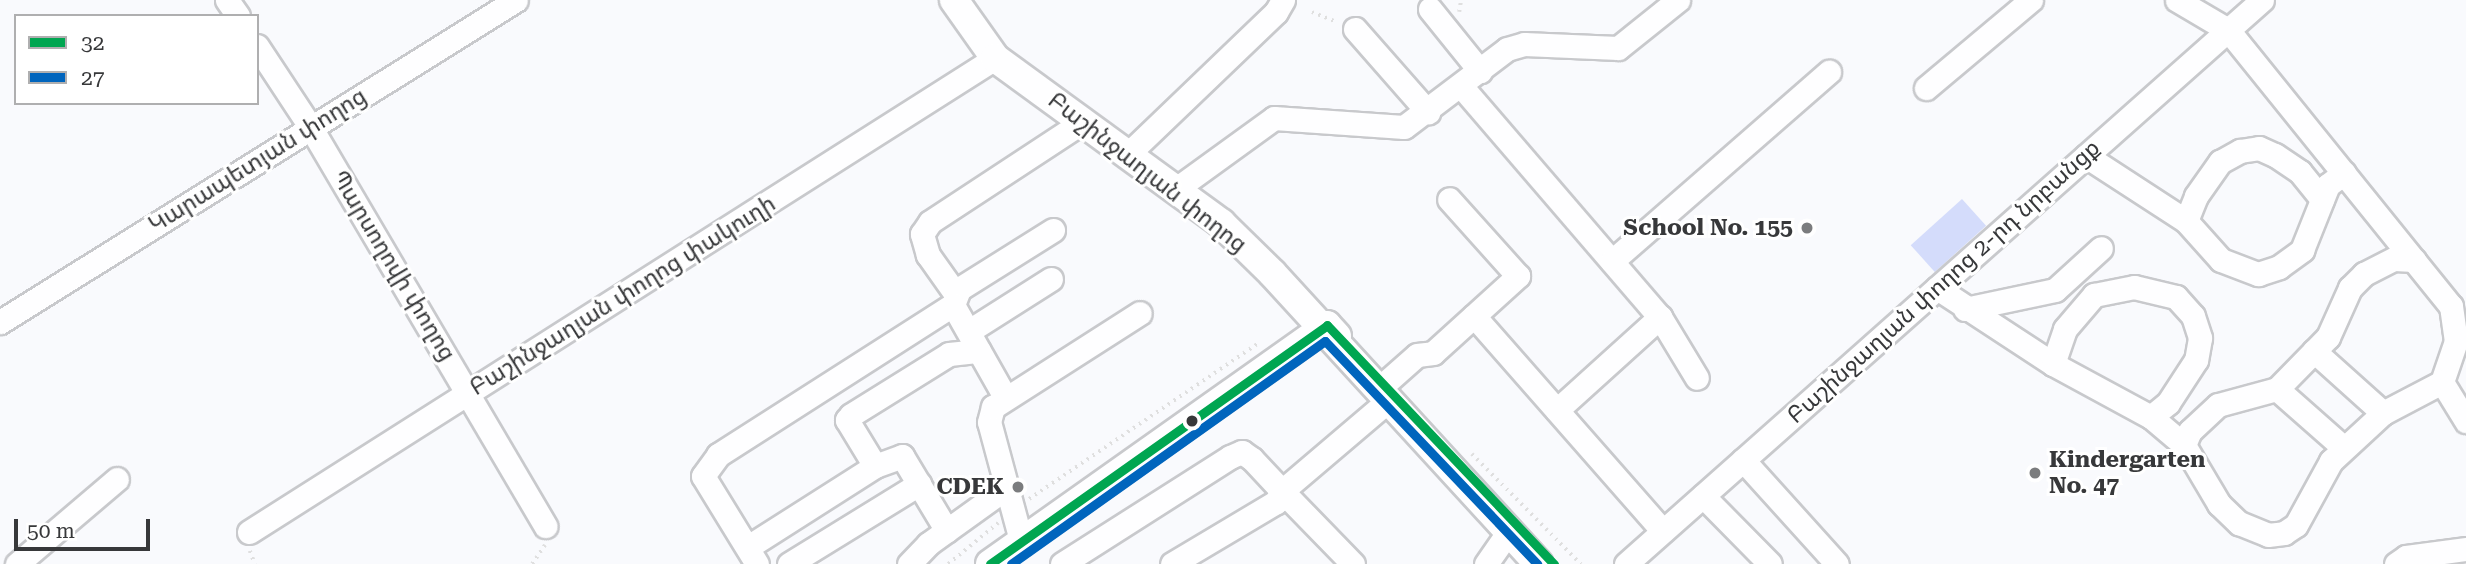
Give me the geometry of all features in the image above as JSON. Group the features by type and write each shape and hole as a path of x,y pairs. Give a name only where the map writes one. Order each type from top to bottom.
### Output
{"main road":[{"name":"Բաշինջաղյան փողոց","path":"954,0 995,58 1221,223 1327,328 1555,564"},
{"path":"990,564 1327,328"},
{"name":"Բաշինջաղյան փողոց","path":"1387,392 1539,564"},
{"path":"997,564 1021,542"}],"street":[{"name":"Կարապետյան փողոց","path":"0,322 516,0"},
{"path":"1128,154 1276,12 1283,0"},
{"path":"1176,189 1273,118 1404,127 1428,112 1507,49 1524,44 1618,48 1678,0"},
{"path":"1927,88 2031,0"},
{"path":"1937,288 1965,309 2053,364 2151,417 2184,445 2219,504 2239,523 2268,535 2284,533 2296,525 2318,478 2344,448 2383,413 2442,382 2456,341 2457,321 2451,306 2228,30 2177,0"},
{"name":"Բաշինջաղյան փողոց 2-րդ նրբանցք","path":"1626,564 2262,0"},
{"path":"1430,9 1480,71"},
{"path":"1355,29 1428,112"},
{"name":"Պարսողովի փողոց","path":"259,49 311,128 545,526"},
{"name":"Բաշինջաղյան փողոց փակուղի","path":"249,532 995,58"},
{"path":"1612,261 1829,72"},
{"path":"1461,86 1660,317 1697,378"},
{"path":"1005,397 928,255 922,234 930,222 1083,122"},
{"path":"2186,221 2196,196 2220,162 2240,151 2259,148 2275,155 2300,172 2322,199"},
{"path":"2086,156 2186,221 2221,260 2258,274 2279,268 2302,250 2328,185 2344,173"},
{"path":"1172,564 1276,502 1282,491 1387,392 1418,355 1433,353 1518,276 1449,199"},
{"path":"947,531 902,456 874,466 752,555 703,476 706,467 1054,230"},
{"path":"1965,309 2055,290 2101,248"},
{"path":"2184,445 2190,432 2218,405 2277,389 2328,337 2350,288 2364,274 2394,260 2414,260"},
{"path":"874,466 847,420 851,415 974,341 1051,279"},
{"path":"2053,364 2065,329 2094,295 2134,287 2176,297 2193,316 2200,338 2196,360 2175,393 2151,417"},
{"path":"1021,542 989,422 993,407 1140,313"},
{"path":"1475,316 1663,531"},
{"path":"1557,410 1660,317"},
{"path":"2314,351 2383,413"},
{"path":"2442,382 2466,421"},
{"path":"2277,389 2344,448"},
{"path":"1062,564 1242,452 1353,564"},
{"path":"1743,460 1837,564"},
{"path":"17,564 117,479"},
{"path":"789,564 919,484"},
{"path":"909,564 947,531 1006,488"},
{"path":"1703,496 1770,564"},
{"path":"1486,564 1509,531"},
{"path":"2396,564 2406,557 2466,549"}],"path":[{"path":"1459,15 1461,0"},
{"path":"1312,12 1355,29"},
{"path":"948,564 1012,511 1267,338"}],"shaded area":[{"path":"1962,199 1986,226 1935,272 1911,245"}],"transit line":[{"name":"32","path":"990,564 1327,325 1554,564"},
{"name":"27","path":"1011,564 1325,341 1537,564"}],"place":[{"name":"School No. 155","path":"1807,228"},
{"name":"Kindergarten No. 47","path":"2035,473"},
{"name":"CDEK","path":"1018,487"}]}
